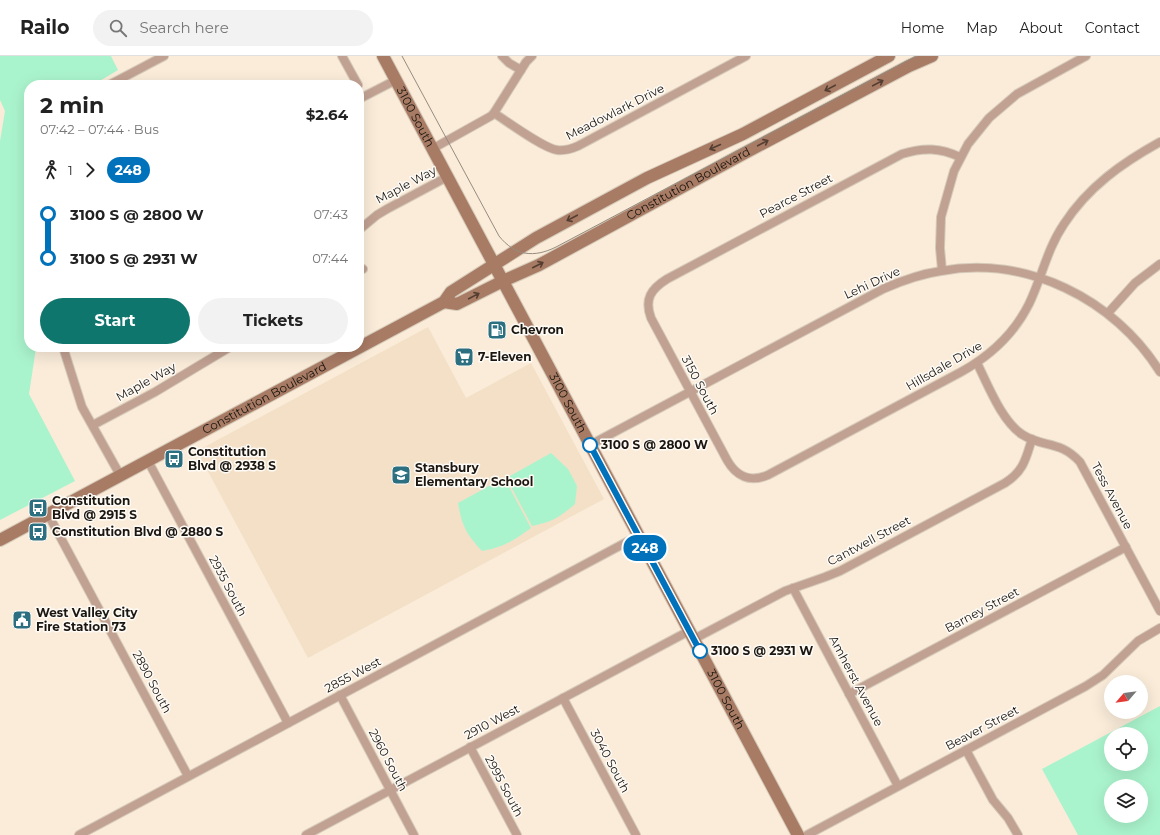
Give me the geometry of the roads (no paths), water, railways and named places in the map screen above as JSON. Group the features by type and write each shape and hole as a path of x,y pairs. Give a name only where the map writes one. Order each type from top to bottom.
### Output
{"main road":[{"name":"3100 South","path":"383,56 798,835"},
{"name":"Constitution Boulevard","path":"364,345 444,302 450,292 536,238 647,178 729,141 889,56"},
{"name":"Constitution Boulevard","path":"444,302 457,304 502,281 539,265 741,155 909,66 932,56"},
{"name":"Constitution Boulevard","path":"0,540 351,352"}],"street":[{"path":"118,80 164,56"},
{"path":"342,56 355,80"},
{"path":"502,56 509,63 521,70"},
{"name":"Maple Way","path":"432,149 484,121 494,113 521,70 532,56"},
{"name":"Meadowlark Drive","path":"494,113 547,146 557,150 568,150 746,56"},
{"path":"942,270 940,248 941,217 949,186 960,158 978,131 1002,106 1033,84 1086,56"},
{"path":"364,96 396,80"},
{"name":"Hillsdale Drive","path":"748,478 758,478 773,473 977,363 1002,341 1016,325 1029,303 1050,250 1064,224 1082,200 1117,167 1160,142"},
{"name":"Pearce Street","path":"651,293 658,285 667,279 902,154 911,151 930,149 945,151 960,158"},
{"name":"Maple Way","path":"364,226 377,214 447,176"},
{"path":"1108,313 1135,283 1160,264"},
{"name":"Lehi Drive","path":"590,445 883,289 910,278 942,270 979,268 996,269 1039,278 1083,296 1121,324 1141,345 1160,372"},
{"name":"3150 South","path":"651,293 648,306 651,318 731,466 741,476 748,478"},
{"path":"65,352 82,407 120,475"},
{"name":"Maple Way","path":"93,425 155,392 222,352"},
{"name":"Tess Avenue","path":"977,363 1004,415 1010,423 1023,435 1059,446 1076,457 1084,468 1160,610"},
{"name":"Cantwell Street","path":"691,635 793,588 833,574 1011,479 1022,468 1032,439"},
{"name":"2935 South","path":"148,461 288,723"},
{"name":"2890 South","path":"48,514 188,776"},
{"name":"2855 West","path":"79,835 638,536"},
{"name":"Barney Street","path":"850,694 1126,547"},
{"name":"Amherst Avenue","path":"793,588 898,786"},
{"name":"Beaver Street","path":"807,835 1094,681 1111,668 1131,646 1160,628"},
{"name":"2910 West","path":"309,834 563,698 691,635"},
{"name":"2960 South","path":"340,695 414,835"},
{"name":"3040 South","path":"563,698 636,835"},
{"name":"2995 South","path":"470,747 517,835"},
{"path":"966,750 989,795 1008,818 1018,835"}],"tram line":[{"path":"402,56 499,236 512,248 518,251 533,254 548,251 556,247 916,56"}],"place":[{"name":"Chevron","path":"497,330"},
{"name":"7-Eleven","path":"464,357"},
{"name":"3100 S @ 2800 W","path":"590,445"},
{"name":"Constitution Blvd @ 2938 S","path":"174,459"},
{"name":"Stansbury Elementary School","path":"401,475"},
{"name":"Constitution Blvd @ 2915 S","path":"38,508"},
{"name":"Constitution Blvd @ 2880 S","path":"38,532"},
{"name":"West Valley City Fire Station 73","path":"22,620"},
{"name":"3100 S @ 2931 W","path":"700,651"}]}
